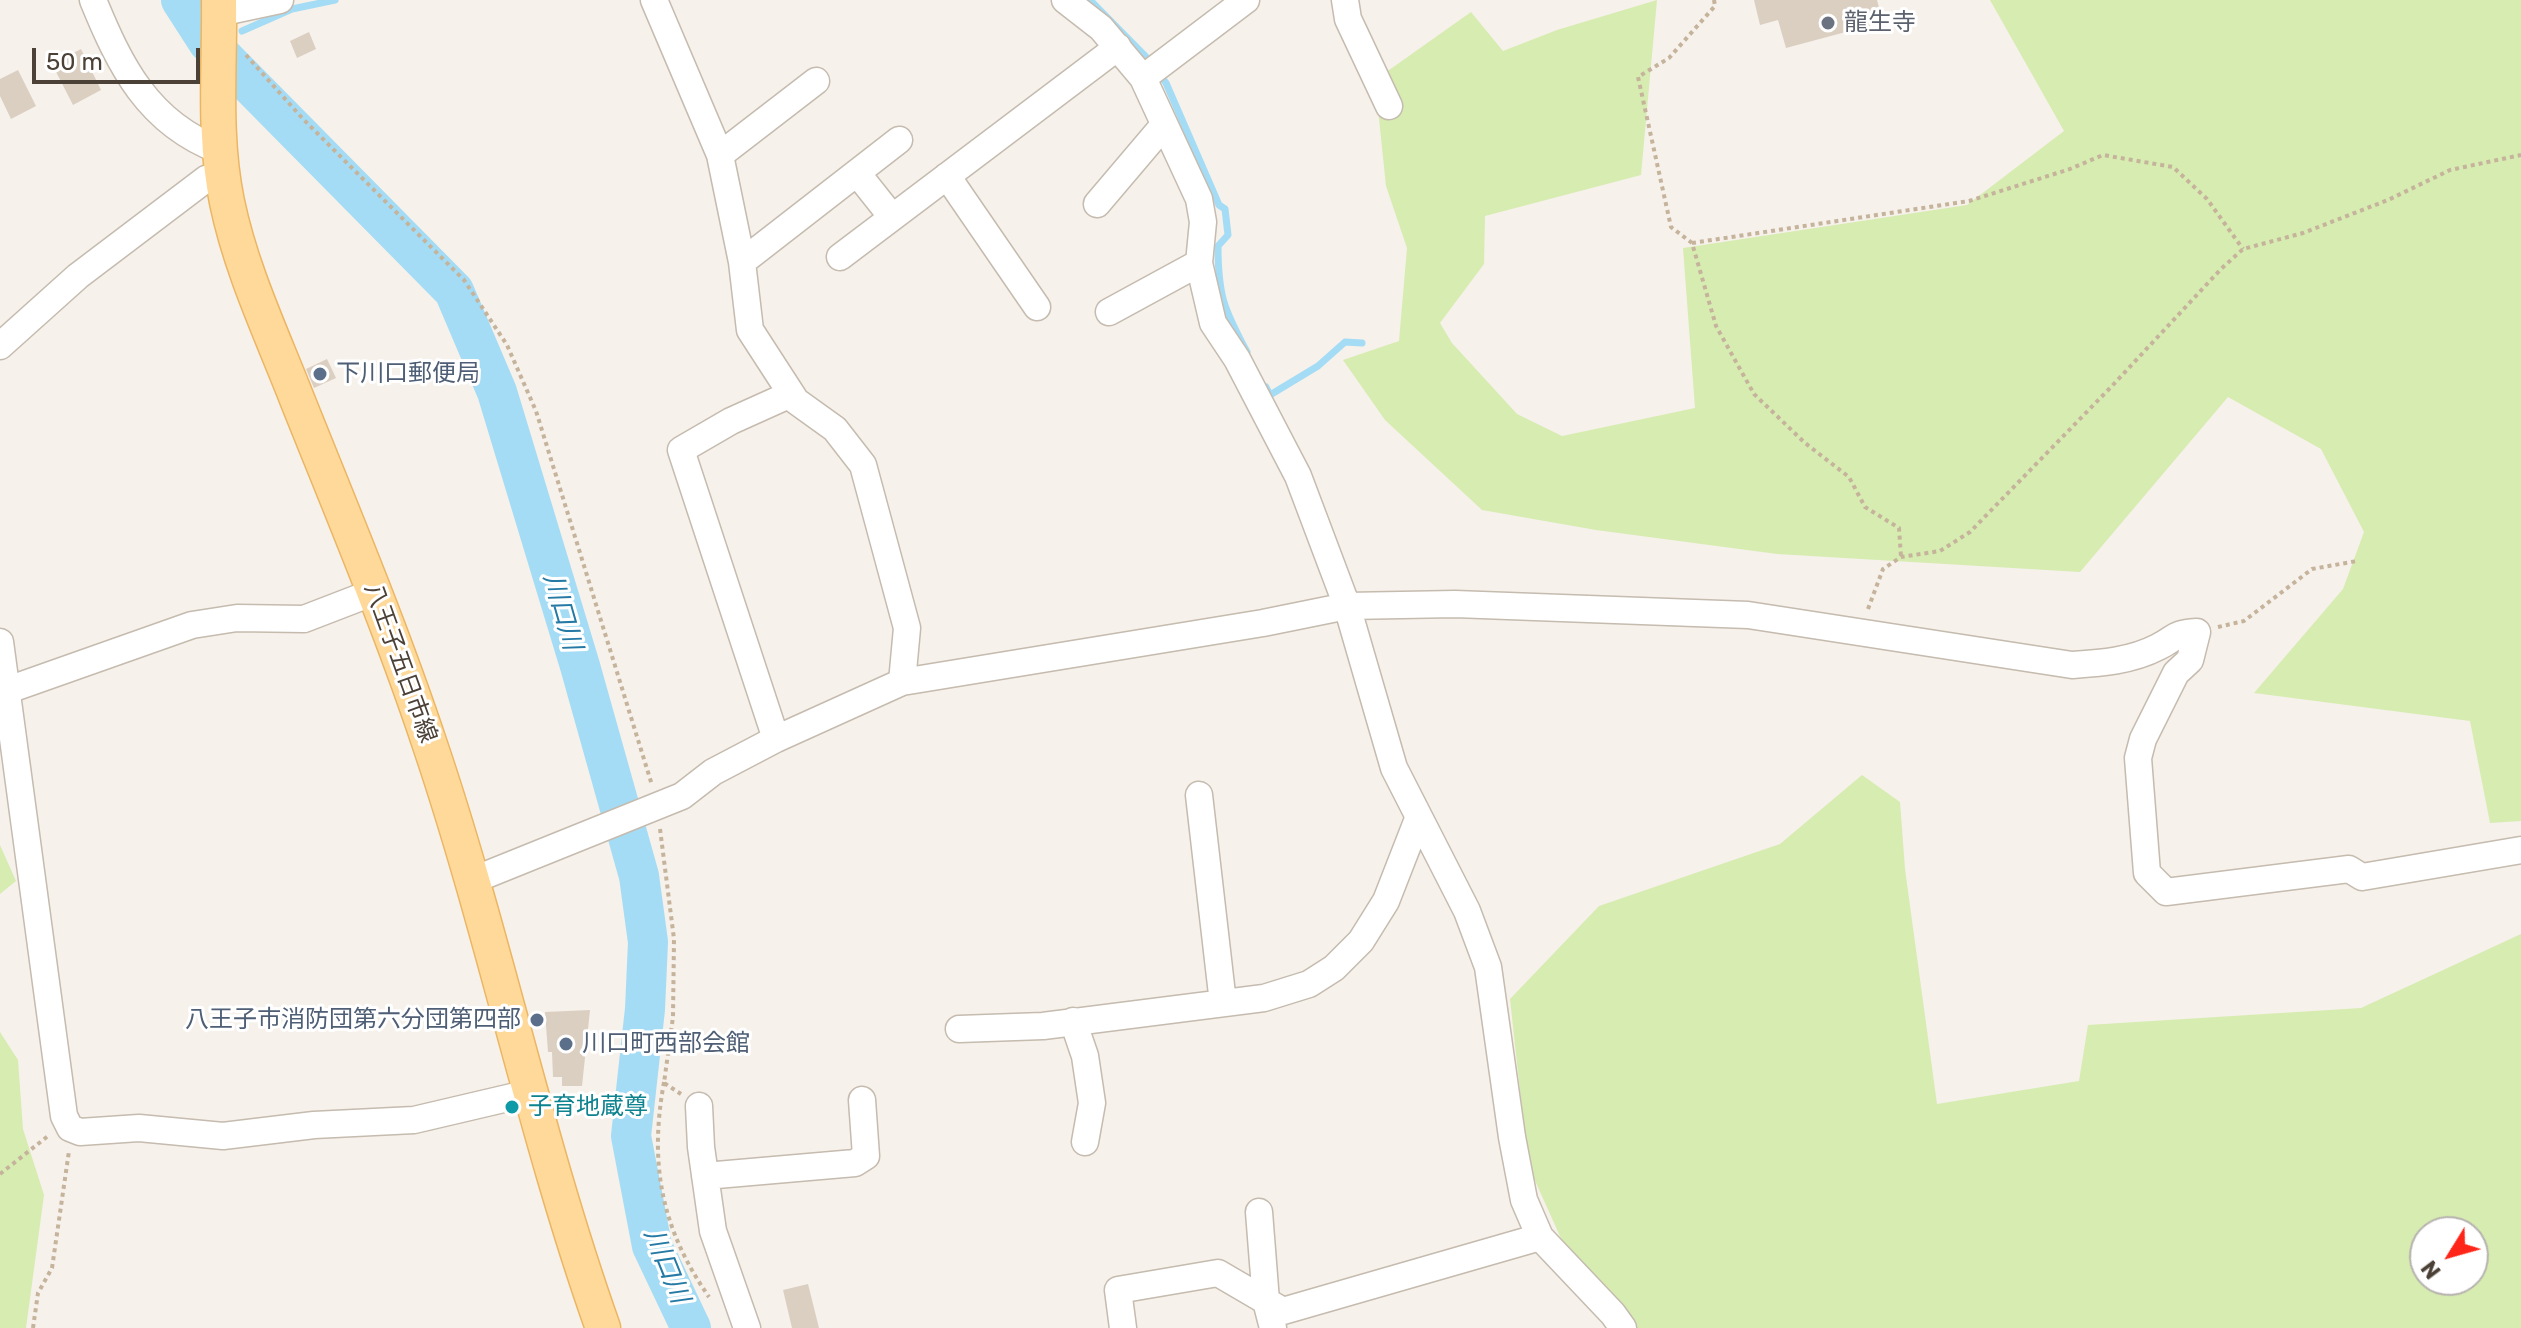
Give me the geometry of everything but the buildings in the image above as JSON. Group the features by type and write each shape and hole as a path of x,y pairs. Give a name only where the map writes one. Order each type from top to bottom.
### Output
{"main road":[{"name":"八王子五日市線","path":"219,7 220,151 231,219 249,278 374,592 429,741 568,1228 603,1328"}],"street":[{"path":"0,346 78,276 206,179 220,151 197,142 134,85 122,66 93,0"},
{"path":"219,7 280,0"},
{"path":"654,0 720,155 742,262 750,330 796,401 835,429 863,465 907,628 902,682"},
{"path":"1065,0 1101,28 1144,77 1199,199 1203,222 1199,263 1213,323 1237,359 1298,476 1347,606 1394,768 1467,911 1488,967 1524,1200 1540,1237 1623,1328"},
{"path":"1144,77 1246,0"},
{"path":"1345,0 1348,19 1389,106"},
{"path":"840,257 1118,47"},
{"path":"720,155 816,81"},
{"path":"1097,204 1164,125"},
{"path":"742,262 899,140"},
{"path":"857,173 892,217"},
{"path":"947,176 1037,307"},
{"path":"1109,312 1199,263"},
{"path":"776,739 681,450 731,421 791,394"},
{"path":"8,690 192,625 237,618 304,619 374,592"},
{"path":"471,881 682,796 713,772 776,739 902,682 1263,623 1347,606 1455,604 1748,615 2072,665 2116,661 2158,648 2178,633 2197,632 2190,660 2176,673 2143,739 2138,758 2147,873 2166,892 2349,869 2362,877 2521,850"},
{"path":"0,642 67,1122 80,1132 139,1128 223,1136 314,1125 414,1120 529,1093"},
{"path":"1199,795 1223,1003"},
{"path":"959,1029 1043,1026 1264,998 1309,984 1334,968 1361,941 1386,901 1418,819"},
{"path":"1073,1021 1085,1056 1092,1103 1085,1142"},
{"path":"705,1176 855,1163 866,1156 862,1100"},
{"path":"699,1106 713,1231 747,1328"},
{"path":"1259,1212 1266,1301 1273,1328"},
{"path":"1123,1328 1118,1290 1218,1273 1283,1311 1540,1237"}],"path":[{"path":"1714,0 1715,6 1669,58 1638,77 1671,227 1692,243 1716,326 1754,394 1805,443 1849,477 1865,507 1899,528 1901,557"},
{"path":"219,7 247,56 303,119 464,280 507,345 536,411 658,806 674,939 669,1052 659,1111 660,1192 676,1241 694,1275 717,1307"},
{"path":"1692,243 1969,201 2070,169 2103,155 2173,167 2207,199 2243,249"},
{"path":"1860,630 1883,569 1901,557 1940,551 1970,532 2243,249 2303,233 2388,200 2450,170 2521,155"},
{"path":"2197,632 2244,621 2312,569 2357,561"},
{"path":"664,1083 699,1106"},
{"path":"0,1174 67,1122"},
{"path":"33,1328 38,1293 52,1268 67,1173 67,1122"}],"green space":[{"path":"1657,0 1641,175 1485,216 1484,264 1440,323 1452,343 1517,414 1562,436 1695,408 1683,248 1967,205 2064,131 1990,0 2521,0 2521,821 2490,823 2470,721 2254,693 2343,589 2364,532 2321,449 2228,397 2080,572 1777,554 1596,530 1482,510 1385,420 1343,360 1399,341 1407,248 1386,186 1375,80 1471,12 1503,51 1557,30"},
{"path":"1862,775 1900,802 1905,869 1937,1104 2079,1081 2088,1025 2361,1008 2521,934 2521,1328 1623,1328 1585,1292 1528,1165 1510,999 1599,906 1780,844"},
{"path":"0,845 16,881 0,894"},
{"path":"0,1032 18,1060 23,1129 44,1195 26,1328 0,1328"}],"waterway":[{"name":"川口川","path":"181,0 208,42 454,291 497,392 580,666 639,876 648,942 645,1009 631,1136 652,1246 691,1328"},
{"path":"242,31 292,9 335,0"},
{"path":"1090,0 1149,60 1166,83 1219,205 1225,209 1228,235 1218,246 1219,278 1228,313 1247,352"},
{"path":"1266,387 1270,395 1318,366 1345,342 1362,343"}],"place":[{"name":"龍生寺","path":"1828,23"},
{"name":"下川口郵便局","path":"320,374"},
{"name":"八王子市消防団第六分団第四部","path":"537,1020"},
{"name":"川口町西部会館","path":"566,1044"},
{"name":"子育地蔵尊","path":"512,1107"}]}
